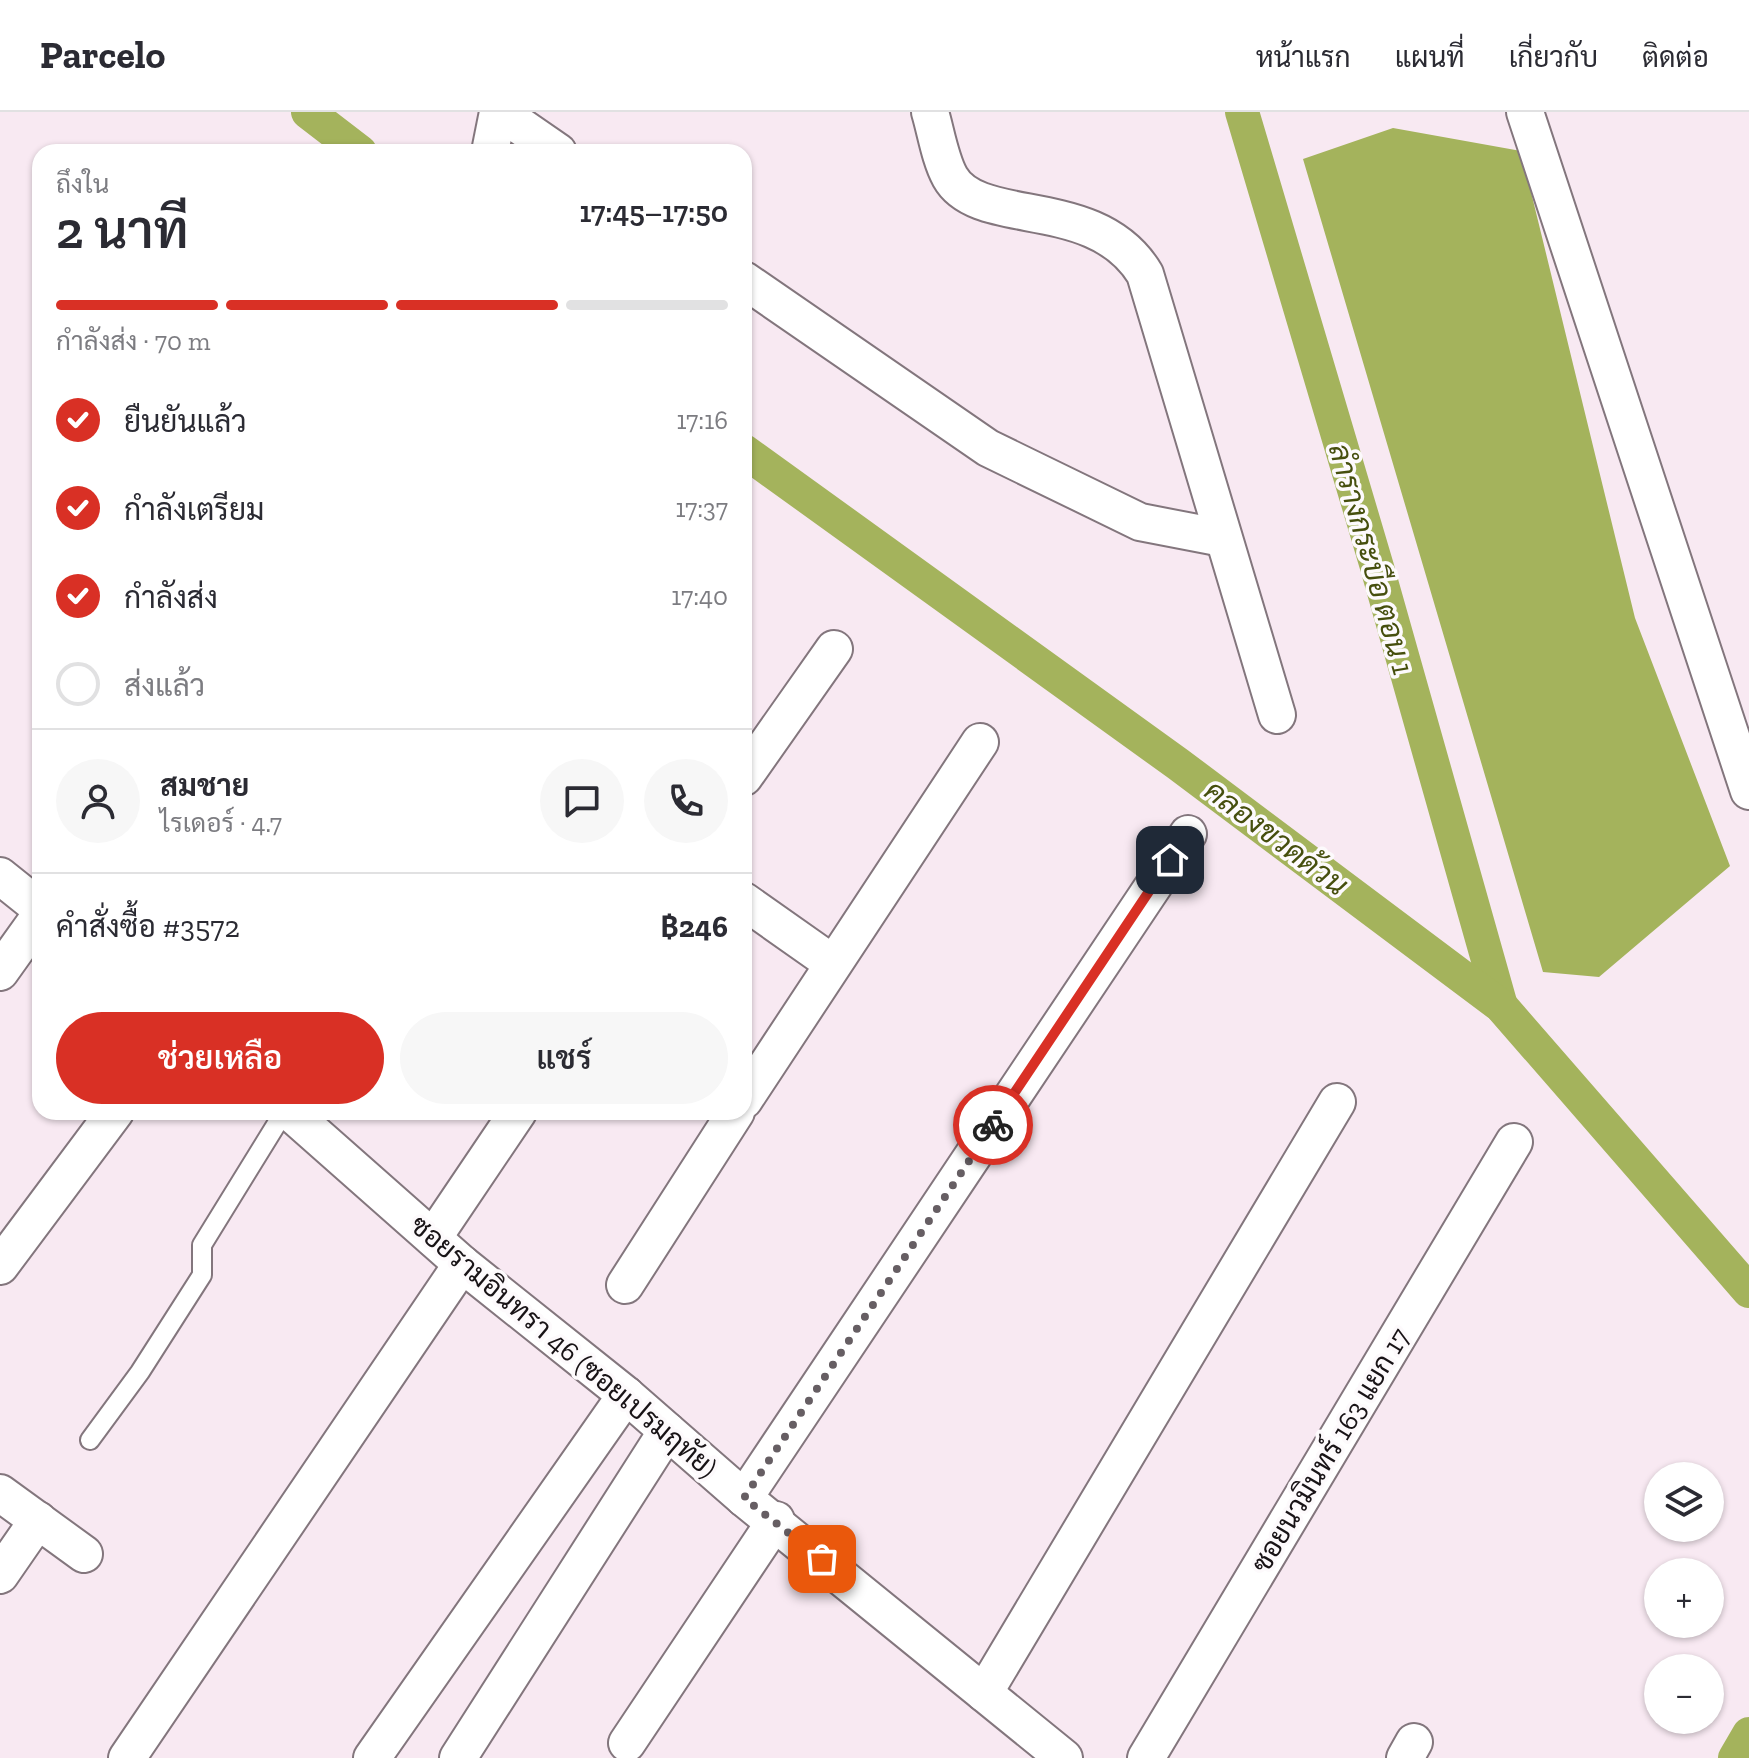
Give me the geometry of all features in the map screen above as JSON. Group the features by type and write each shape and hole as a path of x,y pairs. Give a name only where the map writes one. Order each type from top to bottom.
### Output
{"street":[{"path":"492,144 499,112 546,144"},
{"path":"930,112 950,177 968,196 1100,230 1133,254 1145,274 1277,715"},
{"path":"1525,112 1749,791"},
{"path":"752,286 988,448 1140,522 1223,538"},
{"path":"752,766 834,649"},
{"path":"752,1088 980,742"},
{"path":"744,1498 1188,834"},
{"path":"0,876 32,902"},
{"path":"752,907 832,963"},
{"path":"0,972 32,927"},
{"path":"984,1693 1337,1102"},
{"path":"0,1266 109,1120"},
{"name":"ซอยรามอินทรา 46 (ซอยเปรมฤทัย)","path":"296,1120 462,1264 626,1395 744,1498 776,1520 1064,1758"},
{"path":"433,1238 513,1120"},
{"path":"625,1285 731,1120"},
{"name":"ซอยนวมินทร์ 163 แยก 17","path":"1146,1758 1514,1142"},
{"path":"127,1758 462,1264"},
{"path":"372,1758 626,1395"},
{"path":"458,1758 667,1431"},
{"path":"0,1493 84,1554"},
{"path":"0,1575 38,1520"},
{"path":"627,1743 776,1520"}],"lane":[{"path":"90,1440 140,1372 202,1275 202,1245 282,1120"}],"shaded area":[{"path":"1393,128 1521,151 1635,618 1730,866 1599,977 1543,972 1303,159"}],"waterway":[{"name":"คลองขวดด้วน","path":"308,112 350,144"},
{"name":"ลำรางกระบือ ตอน 1","path":"1242,112 1377,567 1501,1006"},
{"name":"คลองขวดด้วน","path":"752,457 1178,764 1501,1006 1749,1291"},
{"path":"1735,1758 1749,1734"}],"way so far":[{"path":"822,1559 744,1498 993,1125"}],"route":[{"path":"993,1125 1170,860"}]}
